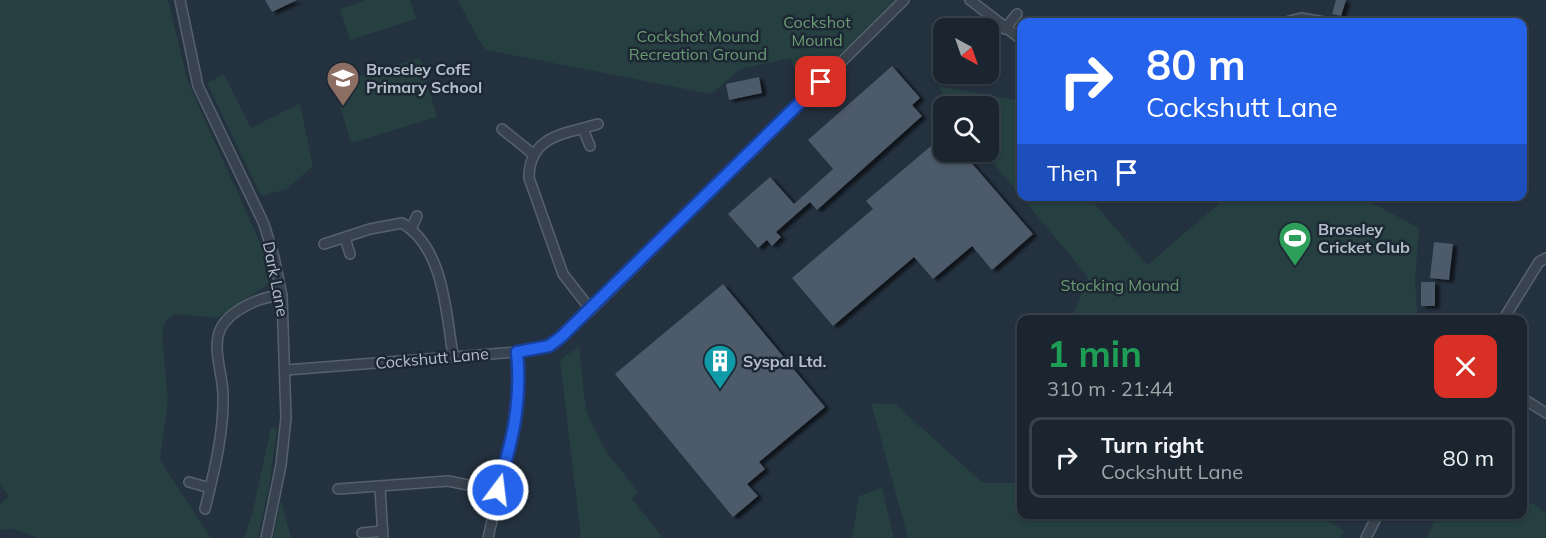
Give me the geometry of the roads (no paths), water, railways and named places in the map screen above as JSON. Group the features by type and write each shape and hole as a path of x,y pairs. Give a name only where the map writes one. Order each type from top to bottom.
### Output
{"street":[{"name":"Dark Lane","path":"180,0 198,86 264,224 282,296 286,418 281,465 266,538"},
{"name":"Cockshutt Lane","path":"286,370 517,352 549,346 591,310 904,0"},
{"path":"970,0 1017,37"},
{"path":"1005,29 1017,14"},
{"path":"591,310 563,274 529,178 533,154 538,146 551,138 598,124"},
{"path":"502,129 533,154"},
{"path":"583,129 590,146"},
{"path":"411,229 417,216"},
{"path":"324,244 370,229 402,223 411,229 432,255 446,309 453,356"},
{"path":"345,238 350,254"},
{"path":"1506,315 1539,262 1546,258"},
{"path":"205,509 216,466 223,394 218,346 220,328 233,316 262,298 282,296"},
{"path":"488,538 516,423 520,381 517,352"},
{"path":"1527,401 1546,413"},
{"path":"338,489 448,481 498,490"},
{"path":"189,482 210,488"},
{"path":"362,532 383,535 380,487"},
{"path":"1366,538 1376,519"}],"place":[{"name":"Broseley CofE Primary School","path":"343,107"},
{"name":"Broseley Cricket Club","path":"1295,267"},
{"name":"Syspal Ltd.","path":"720,390"}],"park label":[{"name":"Cockshot Mound","path":"817,31"},
{"name":"Cockshot Mound Recreation Ground","path":"698,45"},
{"name":"Stocking Mound","path":"1120,285"}]}
